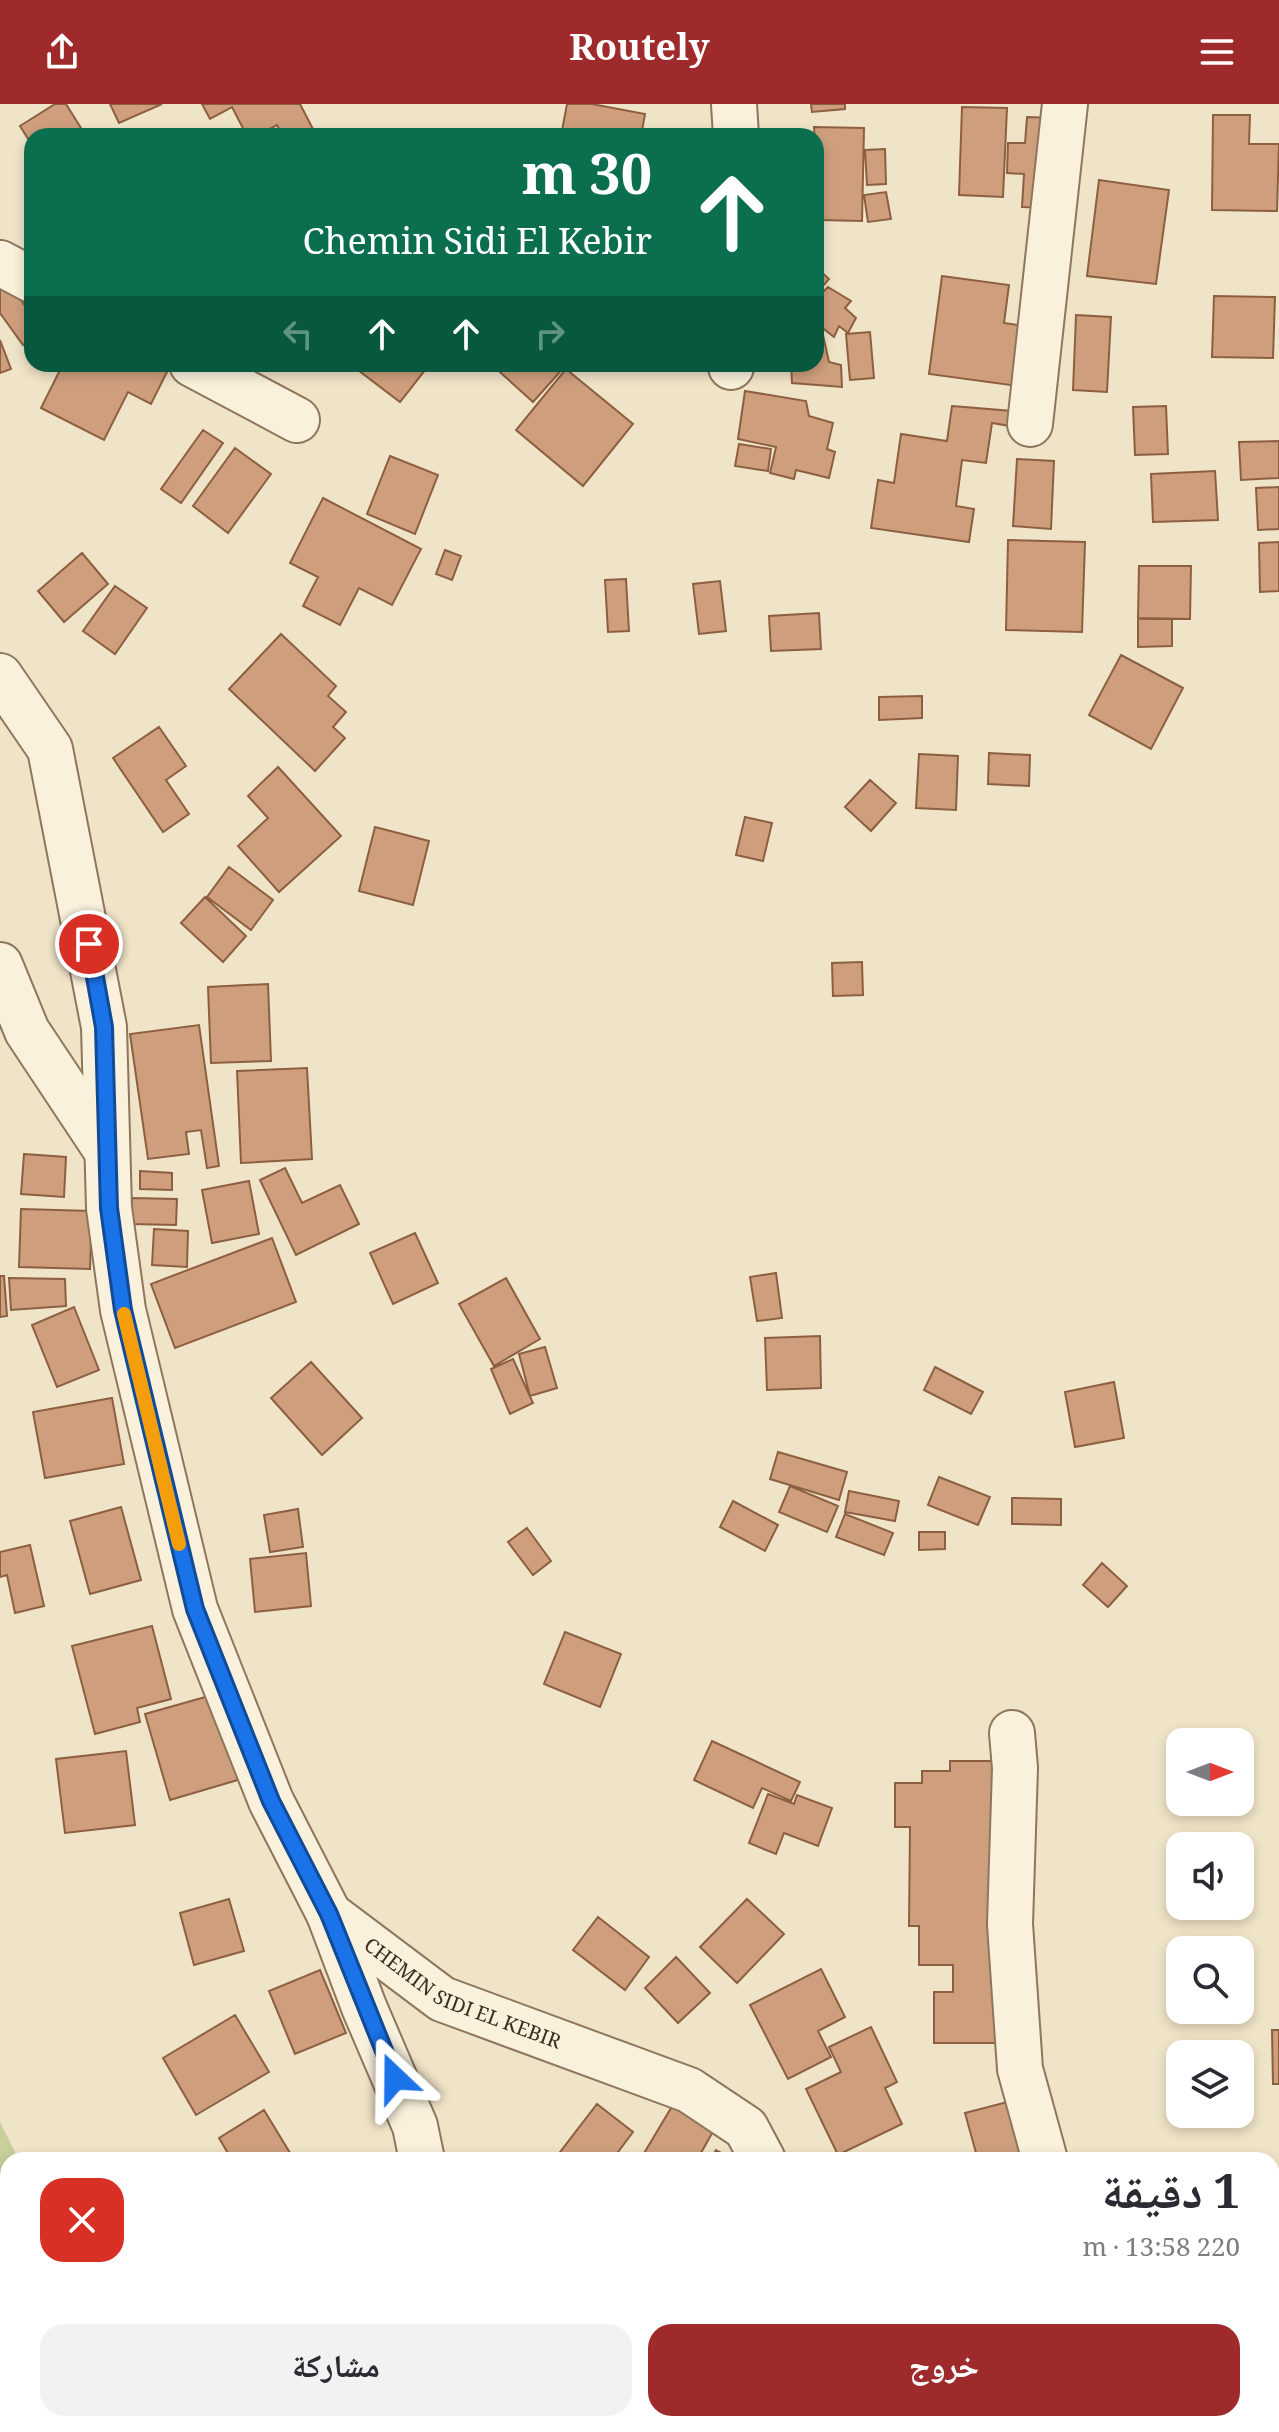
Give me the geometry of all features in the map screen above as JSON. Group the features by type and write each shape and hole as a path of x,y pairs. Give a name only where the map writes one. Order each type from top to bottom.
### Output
{"street":[{"path":"734,104 736,128"},
{"path":"1030,424 1065,104"},
{"path":"0,263 24,276"},
{"path":"207,372 297,420"},
{"name":"CHEMIN SIDI EL KEBIR","path":"0,676 50,749 104,1027 109,1208 123,1310 195,1609 271,1801 329,1914 442,1999 689,2090 746,2128 759,2152"},
{"path":"0,965 27,1031 106,1150"},
{"path":"1012,1733 1015,1768 1010,1924 1020,2069 1043,2152"},
{"path":"329,1914 364,2007 415,2126 420,2152"}],"green space":[{"path":"0,2122 15,2152 0,2152"}],"building":[{"path":"55,104 66,104 81,128 24,128 24,132 20,126"},
{"path":"110,104 162,104 119,123"},
{"path":"202,104 300,104 312,128 279,128 277,125 271,128 243,128 232,107 210,119"},
{"path":"567,104 592,104 645,114 642,128 562,128"},
{"path":"811,104 845,104 845,109 812,112"},
{"path":"962,107 1007,108 1003,197 959,195"},
{"path":"1213,115 1250,115 1249,144 1279,144 1277,211 1212,210"},
{"path":"1027,117 1053,118 1049,208 1022,207 1024,174 1007,173 1008,143 1025,143"},
{"path":"814,127 864,128 862,221 824,220 824,128"},
{"path":"885,149 886,184 867,185 865,150"},
{"path":"1099,180 1169,190 1156,284 1087,276"},
{"path":"886,192 891,219 868,222 864,195"},
{"path":"942,276 1009,285 1004,323 1026,326 1018,386 929,374"},
{"path":"9,283 24,305 23,345 0,313 0,289"},
{"path":"828,287 851,301 845,308 856,318 848,333 839,326 834,337 824,329 824,291"},
{"path":"1214,296 1275,297 1273,358 1212,357"},
{"path":"1076,315 1111,317 1107,392 1073,390"},
{"path":"870,332 874,378 850,380 846,334"},
{"path":"0,340 11,369 0,373"},
{"path":"824,340 829,362 841,365 842,387 792,383 791,372 824,372"},
{"path":"59,372 167,372 151,404 128,392 104,440 41,408"},
{"path":"361,372 424,372 400,402"},
{"path":"500,372 560,372 533,402"},
{"path":"564,372 570,372 633,424 583,486 516,430"},
{"path":"745,391 806,401 809,416 833,423 827,449 835,452 829,478 796,470 794,479 770,473 776,447 738,439"},
{"path":"952,406 1012,411 1010,426 992,423 986,463 962,460 956,506 974,509 969,542 871,528 878,480 894,483 901,434 947,441"},
{"path":"1166,406 1168,454 1135,455 1133,407"},
{"path":"203,430 223,443 181,503 161,489"},
{"path":"1279,441 1279,478 1241,480 1239,442"},
{"path":"739,444 771,449 768,471 735,466"},
{"path":"235,448 271,474 228,533 193,506"},
{"path":"390,456 438,475 415,534 367,514"},
{"path":"1017,459 1054,461 1051,529 1013,526"},
{"path":"1215,471 1218,520 1153,522 1151,474"},
{"path":"1279,487 1279,529 1258,530 1256,488"},
{"path":"323,498 421,549 392,605 359,588 340,625 303,606 318,577 290,563"},
{"path":"1008,540 1085,542 1082,632 1006,630"},
{"path":"1279,542 1279,591 1260,592 1259,543"},
{"path":"445,550 461,556 452,580 436,574"},
{"path":"82,553 108,584 64,622 38,591"},
{"path":"1139,566 1191,566 1190,619 1138,618"},
{"path":"626,579 629,631 608,632 605,580"},
{"path":"720,581 726,631 699,634 693,584"},
{"path":"115,586 147,608 115,654 83,631"},
{"path":"819,613 821,649 771,651 769,616"},
{"path":"1138,619 1172,619 1172,646 1138,647"},
{"path":"281,634 336,686 328,696 346,712 333,727 345,738 315,771 229,689"},
{"path":"1121,655 1183,688 1151,749 1089,715"},
{"path":"922,696 922,718 879,720 879,697"},
{"path":"159,727 186,766 166,780 189,814 163,832 113,758"},
{"path":"989,753 1030,755 1029,786 988,784"},
{"path":"919,754 958,756 956,810 916,808"},
{"path":"278,767 341,836 279,892 238,846 268,818 248,796"},
{"path":"870,780 896,803 871,831 845,807"},
{"path":"745,817 772,823 763,861 736,855"},
{"path":"375,827 429,841 413,905 359,891"},
{"path":"229,867 273,900 251,930 207,897"},
{"path":"205,897 246,936 223,962 181,923"},
{"path":"862,962 863,995 833,996 832,963"},
{"path":"268,984 271,1061 211,1063 208,987"},
{"path":"199,1025 219,1166 207,1168 201,1130 186,1132 189,1154 148,1159 130,1034"},
{"path":"307,1068 312,1159 241,1163 237,1071"},
{"path":"24,1154 66,1157 64,1197 21,1194"},
{"path":"285,1168 302,1203 340,1185 359,1224 296,1255 260,1180"},
{"path":"140,1171 172,1173 172,1190 140,1189"},
{"path":"249,1181 259,1234 212,1243 202,1190"},
{"path":"132,1198 177,1199 176,1225 131,1224"},
{"path":"21,1209 92,1211 90,1269 19,1267"},
{"path":"154,1229 188,1231 187,1267 152,1265"},
{"path":"415,1233 438,1283 393,1304 370,1253"},
{"path":"272,1238 296,1302 175,1348 151,1284"},
{"path":"776,1273 782,1318 757,1321 750,1277"},
{"path":"0,1276 4,1276 7,1316 0,1317"},
{"path":"9,1278 65,1279 66,1306 11,1310"},
{"path":"506,1278 540,1339 494,1366 459,1304"},
{"path":"74,1307 99,1370 57,1387 32,1325"},
{"path":"820,1336 821,1388 767,1390 765,1338"},
{"path":"545,1347 557,1388 530,1396 519,1354"},
{"path":"513,1359 533,1403 510,1414 491,1369"},
{"path":"311,1362 362,1418 322,1455 271,1398"},
{"path":"935,1367 983,1392 971,1414 924,1390"},
{"path":"1114,1382 1124,1438 1075,1447 1065,1392"},
{"path":"112,1398 124,1464 45,1478 33,1412"},
{"path":"778,1452 847,1472 839,1500 770,1479"},
{"path":"939,1477 990,1497 978,1525 928,1505"},
{"path":"790,1486 838,1506 827,1532 779,1512"},
{"path":"849,1491 899,1501 895,1521 845,1512"},
{"path":"1012,1498 1061,1499 1061,1525 1012,1524"},
{"path":"733,1501 778,1525 765,1551 720,1527"},
{"path":"121,1507 141,1580 90,1594 70,1521"},
{"path":"298,1509 303,1547 270,1552 264,1515"},
{"path":"845,1514 893,1533 884,1555 836,1537"},
{"path":"527,1528 551,1561 533,1575 508,1542"},
{"path":"919,1532 945,1532 945,1549 919,1550"},
{"path":"30,1545 44,1606 15,1613 7,1575 0,1577 0,1552"},
{"path":"306,1553 311,1606 255,1612 250,1559"},
{"path":"1102,1563 1127,1586 1108,1607 1083,1585"},
{"path":"152,1626 171,1699 137,1708 140,1722 95,1734 72,1646"},
{"path":"565,1632 621,1654 600,1707 544,1684"},
{"path":"216,1694 241,1779 170,1800 145,1714"},
{"path":"712,1741 800,1782 791,1801 762,1788 753,1808 694,1780"},
{"path":"126,1751 135,1825 65,1833 56,1759"},
{"path":"950,1761 999,1761 997,2043 934,2043 934,1992 953,1992 953,1965 919,1965 919,1926 909,1926 910,1827 895,1827 895,1783 922,1783 922,1771 950,1771"},
{"path":"768,1794 794,1804 797,1795 832,1808 818,1846 784,1833 776,1854 749,1843"},
{"path":"229,1899 244,1951 194,1965 180,1913"},
{"path":"747,1899 784,1934 737,1983 700,1947"},
{"path":"598,1917 649,1957 625,1990 573,1950"},
{"path":"676,1957 710,1993 678,2023 645,1988"},
{"path":"821,1969 845,2017 818,2031 831,2057 788,2079 750,2005"},
{"path":"320,1970 346,2033 295,2054 269,1991"},
{"path":"235,2015 269,2072 196,2115 163,2058"},
{"path":"871,2027 897,2082 885,2088 902,2124 844,2152 837,2152 806,2089 841,2072 829,2047"},
{"path":"1272,2030 1279,2030 1279,2084 1273,2084"},
{"path":"680,2093 720,2119 701,2152 645,2152"},
{"path":"1019,2099 1034,2152 976,2152 965,2113"},
{"path":"597,2104 633,2132 618,2152 560,2152"},
{"path":"264,2110 289,2152 227,2152 219,2138"}],"slow traffic":[{"path":"124,1314 179,1544"}],"route":[{"path":"89,944 104,1027 109,1208 123,1310 195,1609 271,1801 329,1914 395,2078"}]}
